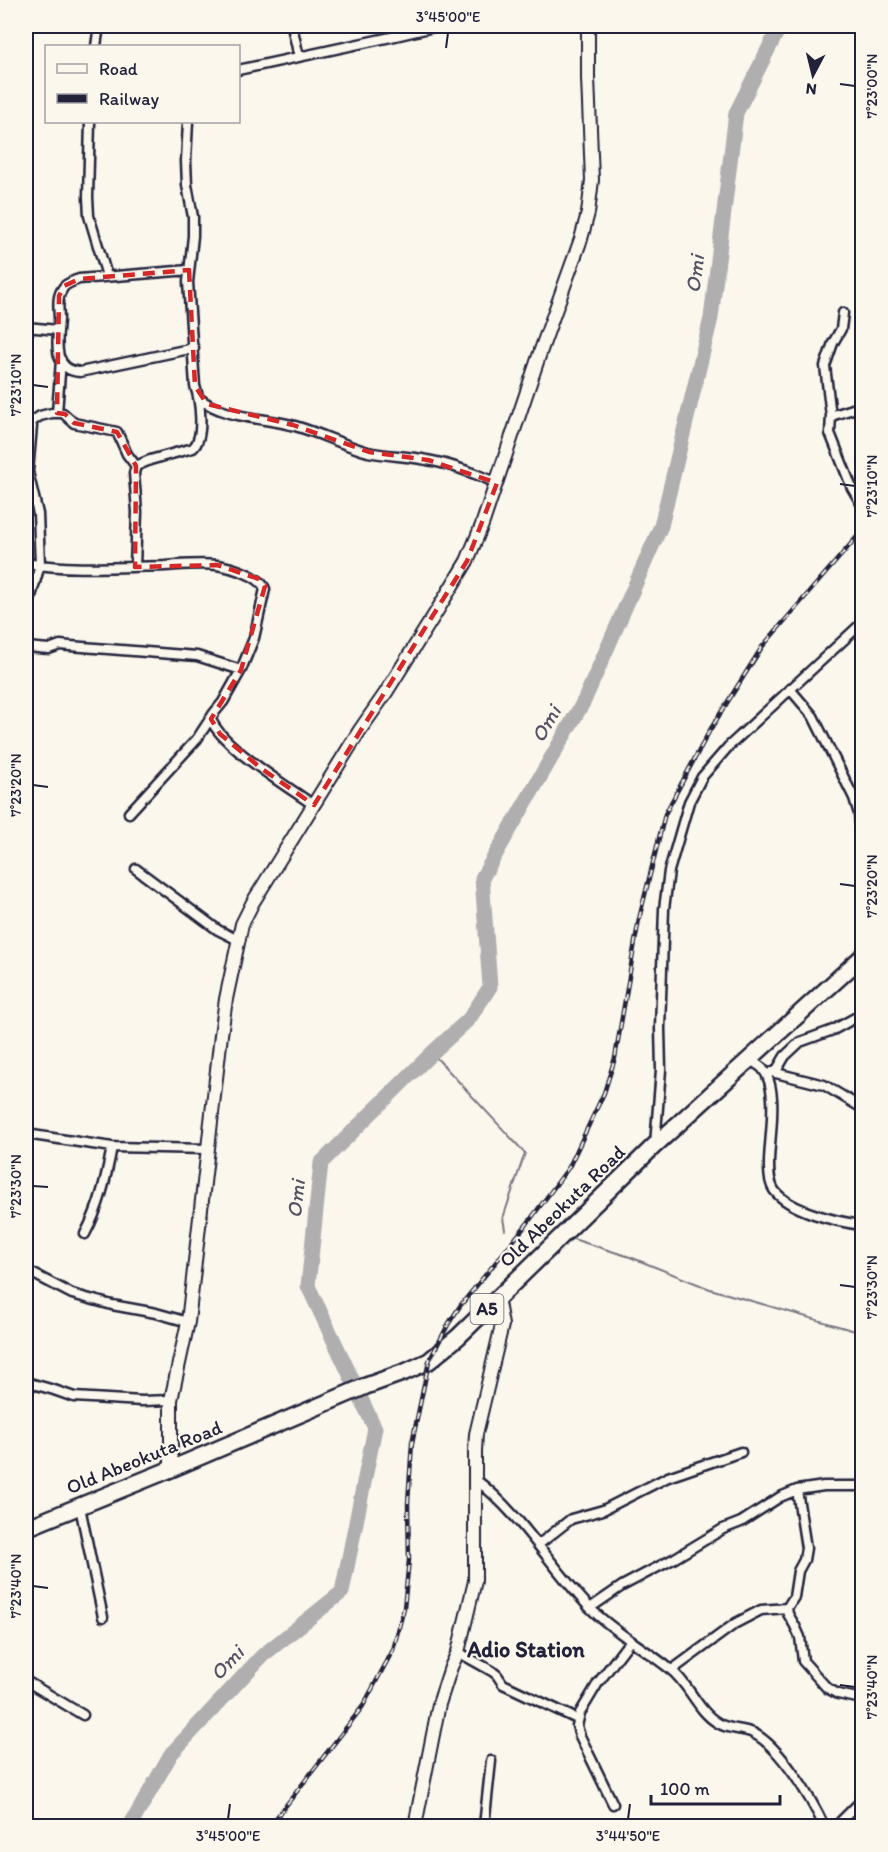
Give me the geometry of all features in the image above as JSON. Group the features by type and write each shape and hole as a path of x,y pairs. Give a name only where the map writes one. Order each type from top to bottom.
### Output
{"highway":[{"name":"Old Abeokuta Road","path":"26,1528 429,1361 458,1337 654,1146 757,1064 862,957"}],"street":[{"path":"96,45 99,26"},
{"path":"292,26 299,57"},
{"path":"240,70 438,26"},
{"path":"171,1469 171,1400 188,1322 226,999 242,924 253,902 467,561 482,525 588,213 592,180 588,26"},
{"path":"90,123 89,216 107,276"},
{"path":"136,466 194,448 200,438 199,398 195,386 188,282 193,217 186,161 188,123"},
{"path":"189,270 79,279 64,286 59,296 56,342 65,368 80,372 194,348"},
{"path":"843,313 841,329 825,366 831,416 830,433 852,488 862,505"},
{"path":"26,327 58,330"},
{"path":"57,413 61,360"},
{"path":"199,398 219,409 293,425 369,452 428,460 467,471 497,483"},
{"path":"831,416 862,406"},
{"path":"26,614 40,566 38,514 28,472 32,426 28,420 57,413 66,415 74,423 117,432 127,454 136,466"},
{"path":"135,567 138,512 134,473 136,466"},
{"path":"26,563 40,566 135,567 217,565 259,579 265,589 254,638 241,670 223,702 197,739 129,813"},
{"path":"654,1146 660,1070 664,909 669,871 689,802 702,777 728,747 790,689 860,629"},
{"path":"26,647 49,649 60,645 197,656 241,670"},
{"path":"790,689 813,716 854,798 859,814 861,834"},
{"path":"211,719 220,734 254,762 314,805"},
{"path":"136,869 218,930 238,940"},
{"path":"775,1073 785,1056 800,1042 833,1030 862,1014"},
{"path":"757,1064 775,1073 824,1085 862,1108"},
{"path":"757,1064 768,1079 772,1096 769,1177 774,1190 782,1198 825,1218 862,1225"},
{"path":"26,1134 112,1147 208,1149"},
{"path":"85,1234 102,1195 112,1147"},
{"path":"26,1270 72,1294 188,1322"},
{"path":"415,1827 439,1704 458,1652 476,1581 476,1434 502,1325 497,1297"},
{"path":"26,1382 74,1397 142,1401 171,1400"},
{"path":"538,1545 571,1520 603,1510 668,1477 741,1452"},
{"path":"475,1479 504,1503 590,1608 612,1628 672,1670 705,1712 718,1723 753,1733 768,1745 793,1772 824,1827"},
{"path":"590,1608 622,1586 723,1529 741,1522 780,1497 797,1490 824,1486 862,1486"},
{"path":"797,1490 806,1548 804,1560 798,1571 794,1597 787,1608 788,1614 800,1637 803,1661 827,1688 838,1695 862,1699"},
{"path":"80,1506 103,1617"},
{"path":"672,1670 736,1623 761,1610 787,1608"},
{"path":"613,1804 580,1736 577,1719 598,1683 630,1641"},
{"path":"458,1652 492,1671 503,1684 577,1719"},
{"path":"26,1681 83,1715"},
{"path":"484,1827 492,1761"},
{"path":"836,1827 862,1800"}],"highlighted area":[{"path":"189,270 195,386 207,404 293,425 369,452 428,460 497,483 467,561 314,805 262,769 220,734 211,719 241,670 265,586 259,579 217,565 135,567 136,466 117,432 74,423 65,414 57,413 59,296 64,286 79,279"}],"waterway":[{"name":"Omi","path":"353,1381 308,1286 321,1163 469,1019 490,987 482,878 584,701 661,526 711,318 736,113 780,26"},
{"path":"432,1053 525,1153 503,1218 505,1230"},
{"path":"573,1239 630,1257 710,1289 862,1333"},
{"name":"Omi","path":"130,1826 171,1754 262,1656 342,1592 375,1428 360,1397"}],"railway":[{"path":"270,1826 363,1706 393,1650 404,1608 409,1560 408,1503 412,1443 429,1361 460,1306 527,1224 569,1167 604,1093 615,1058 639,919 665,814 710,730 762,647 862,531"}],"district":[{"name":"Adio Station","path":"526,1649"}]}
